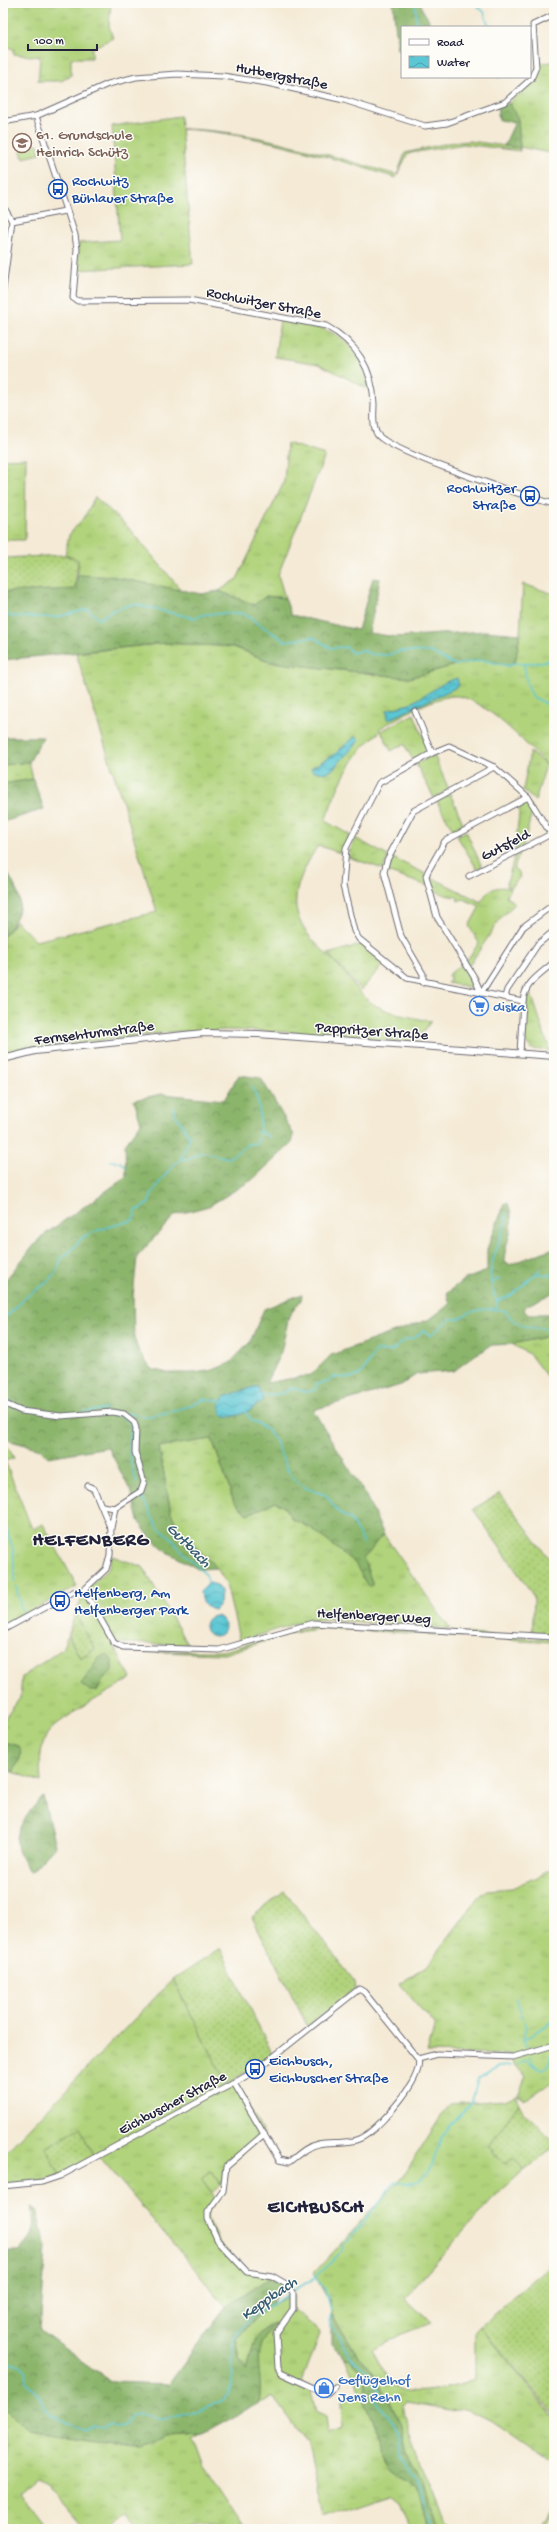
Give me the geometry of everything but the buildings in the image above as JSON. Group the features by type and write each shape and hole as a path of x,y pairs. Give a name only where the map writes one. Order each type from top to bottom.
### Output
{"street":[{"name":"Hutbergstraße","path":"3,122 36,116 108,84 136,77 177,74 223,76 267,83 344,100 424,126 447,122 505,102 531,79 536,62 533,24 554,15"},
{"path":"12,221 65,210 36,116"},
{"path":"3,206 12,221 9,253 3,289"},
{"name":"Rochwitzer Straße","path":"65,210 77,243 72,298 78,301 189,300 326,326 344,336 367,369 374,392 374,425 377,434 385,440 506,491 554,504"},
{"path":"3,255 9,253"},
{"path":"415,711 432,753"},
{"path":"523,1001 424,982 400,975 359,939 354,930 343,886 344,854 379,783 384,778 432,753 449,746 494,767 528,797 554,839"},
{"path":"424,982 423,974 401,936 384,872 387,860 413,811 494,767"},
{"path":"481,993 474,977 437,917 426,876 445,841 528,797"},
{"name":"Gutsfeld","path":"469,876 551,834"},
{"path":"481,993 523,927 554,904"},
{"path":"505,997 507,990 538,944 554,932"},
{"path":"520,1053 524,991 528,985 554,962"},
{"name":"Pappritzer Straße","path":"188,1034 258,1034 554,1056"},
{"name":"Fernsehturmstraße","path":"3,1059 35,1052 188,1034"},
{"path":"3,1403 21,1411 61,1416 104,1414 113,1412 124,1414 130,1418 136,1428 135,1452 144,1487 115,1508 111,1528 110,1555 106,1569 84,1590 73,1592 3,1630"},
{"path":"88,1486 94,1489 111,1528"},
{"path":"102,1506 115,1508"},
{"name":"Helfenberger Weg","path":"84,1590 114,1643 123,1647 219,1650 312,1623 554,1637"},
{"name":"Eichbuscher Straße","path":"3,2186 42,2182 60,2176 234,2083 258,2069 359,1989 364,1992 418,2059"},
{"path":"234,2083 279,2160 289,2162 309,2147 345,2142 366,2136 396,2105 416,2077 420,2065 418,2059 425,2056 450,2054 513,2057 554,2045"},
{"path":"264,2134 226,2167 224,2189 208,2212 208,2219 218,2241 247,2272 272,2276 289,2288 294,2309 276,2333 278,2368 281,2373 327,2394 335,2387"}],"green space":[{"path":"3,3 111,3 109,26 113,38 92,48 92,58 71,58 71,76 61,81 38,81 40,57 13,54 14,49 3,46"},
{"path":"393,3 421,3 422,9 429,20 428,26 401,26 401,50 398,50"},
{"path":"554,62 554,154 520,147 518,119 509,103 533,79 538,63"},
{"path":"509,103 518,119 520,148 504,146 515,122 499,120 497,107"},
{"path":"180,116 193,264 77,270 79,243 120,240 112,126"},
{"path":"182,129 209,130 264,139 317,152 397,175 405,153 448,143 470,141 520,148 520,151 464,144 411,153 407,155 396,178 317,154 263,140 209,131"},
{"path":"38,144 40,154 23,158 20,148"},
{"path":"280,320 314,327 328,331 340,337 350,345 358,356 365,371 370,390 319,364 275,357"},
{"path":"287,443 325,455 278,575 285,598 266,596 255,605 219,591 237,579 284,482"},
{"path":"26,458 25,540 3,540 3,459"},
{"path":"95,497 127,526 182,591 114,577 78,575 78,560 65,555 69,535 85,516"},
{"path":"65,555 78,560 75,589 3,592 3,558"},
{"path":"78,575 114,577 201,594 219,591 254,605 266,596 285,598 291,615 358,630 373,578 380,579 369,633 396,637 485,631 520,634 515,663 509,666 482,660 455,665 409,678 271,662 234,647 166,643 3,660 3,592 75,589"},
{"path":"523,584 554,594 554,684 550,687 554,693 554,772 496,716 470,700 458,696 450,696 429,703 407,713 379,729 381,731 361,750 346,772 325,821 350,835 343,854 320,846 317,847 305,868 299,883 296,907 302,926 314,942 336,963 365,998 388,1011 431,1021 416,1043 286,1032 228,1030 171,1032 34,1049 3,1056 3,937 16,921 36,941 157,912 76,653 166,643 234,647 271,662 409,678 455,665 482,660 515,663 520,634","holes":["457,679 458,686 388,719 387,710 410,704","356,736 359,740 332,770 311,768 335,754"]},
{"path":"414,714 428,749 427,754 413,760 404,744 391,751 381,731"},
{"path":"3,737 43,737 29,762 3,765"},
{"path":"530,752 546,765 535,801 523,790"},
{"path":"434,755 449,790 434,798 416,764"},
{"path":"29,762 33,779 3,784 3,765"},
{"path":"33,779 44,809 3,822 3,784"},
{"path":"450,793 465,828 455,833 437,802"},
{"path":"527,801 533,809 523,846 515,850 520,804"},
{"path":"466,831 482,867 477,869 457,836"},
{"path":"355,838 388,856 383,869 348,857"},
{"path":"520,851 514,869 519,872 520,877 510,888 506,886 515,854"},
{"path":"391,857 426,874 428,886 387,872 387,866"},
{"path":"3,865 18,893 20,901 16,917 3,937 3,914 5,910"},
{"path":"429,876 481,902 486,894 493,889 501,887 510,889 506,896 515,904 502,916 469,966 466,961 479,943 469,926 480,906 463,899 458,901 457,896 444,895 438,892 432,888"},
{"path":"362,944 384,964 361,990 328,954"},
{"path":"463,963 470,979 473,978 476,987 474,988 447,983 451,980 448,975"},
{"path":"532,996 550,1051 532,1049 524,1041 526,997"},
{"path":"239,1075 261,1078 294,1135 292,1143 252,1180 209,1206 175,1215 137,1257 133,1296 134,1338 139,1352 151,1369 168,1373 195,1373 213,1370 230,1363 250,1342 264,1309 302,1294 301,1300 289,1316 281,1352 266,1383 311,1375 331,1355 430,1319 450,1304 447,1293 463,1280 487,1271 487,1249 505,1203 508,1203 511,1227 504,1261 509,1265 554,1248 554,1292 526,1306 524,1310 527,1314 554,1314 554,1335 512,1344 492,1345 475,1355 454,1371 417,1374 401,1385 313,1410 366,1496 384,1535 363,1558 373,1585 368,1587 355,1563 311,1528 292,1519 284,1507 276,1502 248,1514 234,1502 212,1439 159,1447 171,1513 180,1532 217,1568 198,1569 164,1550 149,1536 138,1520 130,1490 108,1447 48,1457 41,1449 3,1439 3,1283 41,1237 126,1177 125,1144 141,1123 134,1100 162,1094 224,1100"},
{"path":"554,1335 554,1386 530,1355 512,1344"},
{"path":"3,1439 14,1458 5,1461 32,1529 43,1524 77,1586 6,1625 3,1619"},
{"path":"212,1439 234,1502 248,1514 276,1502 284,1507 292,1519 311,1528 355,1563 368,1587 373,1585 363,1558 384,1535 450,1629 327,1619 302,1621 240,1642 226,1584 217,1568 180,1532 171,1513 159,1446"},
{"path":"500,1493 554,1565 554,1634 532,1633 534,1600 531,1592 473,1509"},
{"path":"112,1556 143,1567 188,1645 120,1643 113,1645 131,1678 71,1714 51,1729 46,1736 41,1753 41,1782 13,1772 20,1758 19,1746 3,1742 3,1721 20,1698 22,1677 62,1649 68,1635 80,1658 95,1649 75,1614 86,1590 108,1569"},
{"path":"75,1614 95,1649 80,1658 68,1635"},
{"path":"316,1625 554,1639 554,1642 324,1628 292,1633 224,1654 124,1651 223,1651"},
{"path":"107,1654 112,1660 112,1671 103,1679 97,1691 90,1691 81,1684 99,1658"},
{"path":"3,1742 19,1746 20,1749 21,1753 13,1772 3,1768"},
{"path":"43,1796 55,1846 31,1872 23,1861 18,1850 18,1832 22,1823"},
{"path":"554,1869 554,2085 549,2084 525,2100 518,2095 526,2076 513,2064 511,2055 427,2053 435,2025 399,1984 427,1966 481,1894 488,1890 512,1888"},
{"path":"284,1891 355,1982 356,1988 308,2027 252,1917"},
{"path":"220,1948 273,2055 227,2084 173,1979"},
{"path":"173,1979 227,2084 235,2080 264,2134 227,2167 224,2189 210,2171 201,2178 217,2200 208,2212 208,2219 218,2241 247,2272 272,2276 226,2306 98,2155 60,2176 42,2182 3,2186 3,2155"},
{"path":"517,2095 519,2105 488,2146 505,2164 514,2157 524,2170 491,2200 405,2298 431,2323 402,2334 372,2350 386,2375 396,2387 403,2390 412,2391 447,2388 475,2380 475,2331 480,2326 554,2418 554,2465 490,2420 466,2409 449,2411 407,2403 403,2406 403,2411 448,2529 437,2529 423,2479 409,2452 404,2429 373,2372 358,2356 331,2313 330,2302 314,2273 403,2176 449,2104 506,2100"},
{"path":"519,2104 523,2111 554,2141 554,2148 524,2170 514,2158 505,2164 488,2146"},
{"path":"80,2128 94,2157 60,2176 45,2148"},
{"path":"210,2171 221,2186 212,2193 201,2178"},
{"path":"31,2207 36,2209 46,2247 40,2330 112,2382 168,2384 226,2306 272,2276 286,2284 270,2305 236,2338 240,2359 247,2370 258,2336 268,2326 276,2323 267,2334 259,2353 259,2403 201,2435 167,2437 139,2448 29,2431 3,2407 3,2275 8,2251 19,2251 31,2236 33,2220"},
{"path":"554,2262 554,2415 480,2326"},
{"path":"293,2294 293,2309 321,2331 302,2382 310,2387 316,2412 326,2416 328,2433 343,2428 342,2399 361,2392 345,2358 349,2358 363,2375 367,2388 365,2401 393,2469 417,2486 428,2529 410,2529 398,2502 389,2495 323,2517 307,2444 273,2397 259,2403 260,2386 258,2351 264,2335 275,2323 262,2330 258,2336 247,2371 240,2359 236,2338 270,2305"},
{"path":"331,2313 358,2356 373,2372 404,2429 409,2452 424,2479 437,2529 428,2529 417,2486 393,2469 365,2401 367,2388 363,2375 349,2358 345,2358 331,2345"},
{"path":"5,2406 30,2431 139,2448 167,2437 201,2435 192,2440 197,2446 205,2468 245,2529 138,2529 124,2510 105,2529 86,2529 46,2483 38,2479 21,2493 49,2529 3,2529"},
{"path":"554,2495 549,2516 542,2529 538,2529 546,2517"}],"water":[{"path":"457,678 459,686 388,720 387,710 410,704 446,682"},
{"path":"356,736 360,740 332,770 326,773 312,771 311,768 335,754"},
{"path":"258,1387 263,1399 260,1403 255,1407 237,1415 225,1416 221,1414 220,1405 224,1397"},
{"path":"209,1583 217,1585 221,1591 220,1603 214,1610 205,1606 200,1595 200,1592"},
{"path":"215,1616 222,1619 225,1626 222,1633 215,1636 208,1633 205,1626 208,1619"}],"waterway":[{"path":"415,3 417,24 416,26"},
{"path":"474,3 484,12 489,26"},
{"path":"3,614 15,617 58,617 88,609 99,619 114,610 133,604 194,618 206,614 242,613 285,641 313,637 331,648 347,647 352,653 363,650 370,654 388,655 401,651 431,652 455,665 482,660 509,666 515,663 524,664 527,684 533,697 549,705 554,711"},
{"path":"524,664 554,660"},
{"path":"3,1319 30,1294 54,1276 61,1258 68,1254 85,1236 133,1220 136,1211 149,1203 153,1192 172,1167 181,1159 189,1159 201,1152 229,1158 248,1144 256,1144 260,1115 257,1099 251,1086"},
{"path":"173,1107 175,1114 190,1137 181,1158"},
{"path":"260,1131 269,1137"},
{"path":"110,1161 121,1162 126,1167"},
{"path":"497,1301 492,1289 492,1266 505,1224 506,1213"},
{"path":"535,1274 541,1269"},
{"path":"496,1308 497,1301 512,1295 535,1274 554,1275"},
{"path":"492,1283 499,1279"},
{"path":"262,1396 283,1393 292,1388 305,1392 315,1390 317,1384 328,1382 334,1377 345,1378 358,1376 364,1370 376,1351 392,1351 405,1340 414,1338 424,1330 430,1336 450,1319 459,1319 475,1311 488,1309 506,1311 510,1317 520,1325 533,1328 554,1328"},
{"path":"3,1398 20,1407 40,1411"},
{"path":"126,1413 146,1417 178,1410 206,1399 222,1401"},
{"path":"83,1412 105,1409 106,1411"},
{"path":"244,1409 251,1420 267,1429 275,1441 286,1467 293,1478 306,1488 326,1495 338,1512 350,1519 364,1544"},
{"path":"55,1413 71,1413"},
{"path":"108,1414 124,1416"},
{"name":"Gutbach","path":"123,1417 131,1424 130,1454 137,1483"},
{"name":"Gutbach","path":"142,1497 158,1528 170,1536 177,1546 204,1573 209,1584"},
{"path":"3,1518 13,1549 15,1581"},
{"path":"16,1586 22,1611"},
{"path":"515,1997 526,2026 523,2039"},
{"name":"Keppbach","path":"527,2048 523,2040 554,2020"},
{"path":"536,2067 541,2069 545,2068 549,2064 554,2051"},
{"name":"Keppbach","path":"517,2065 524,2060 536,2067 529,2057"},
{"name":"Keppbach","path":"3,2366 9,2363 22,2366 26,2371 27,2383 42,2399 45,2408 53,2416 83,2429 93,2425 103,2428 111,2424 117,2427 124,2426 130,2417 140,2414 164,2419 198,2411 207,2406 222,2402 229,2393 232,2383 233,2339 238,2332 254,2315 316,2277 342,2251 343,2245 367,2219 394,2182 407,2184 419,2181 432,2166 441,2138 472,2101 478,2079 498,2067 510,2066"},
{"path":"316,2277 325,2289 331,2311"},
{"path":"331,2315 329,2321 353,2360 367,2372 380,2390 375,2396 377,2401 403,2437 403,2454 419,2481 431,2529"}],"place":[{"name":"61. Grundschule Heinrich Schütz","path":"22,143"},
{"name":"Rochwitz Bühlauer Straße","path":"58,189"},
{"name":"Rochwitzer Straße","path":"530,496"},
{"name":"diska","path":"479,1006"},
{"name":"Helfenberg, Am Helfenberger Park","path":"60,1601"},
{"name":"Eichbusch, Eichbuscher Straße","path":"255,2069"},
{"name":"Geflügelhof Jens Rehn","path":"324,2388"}],"district":[{"name":"HELFENBERG","path":"91,1538"},
{"name":"EICHBUSCH","path":"316,2205"}]}
